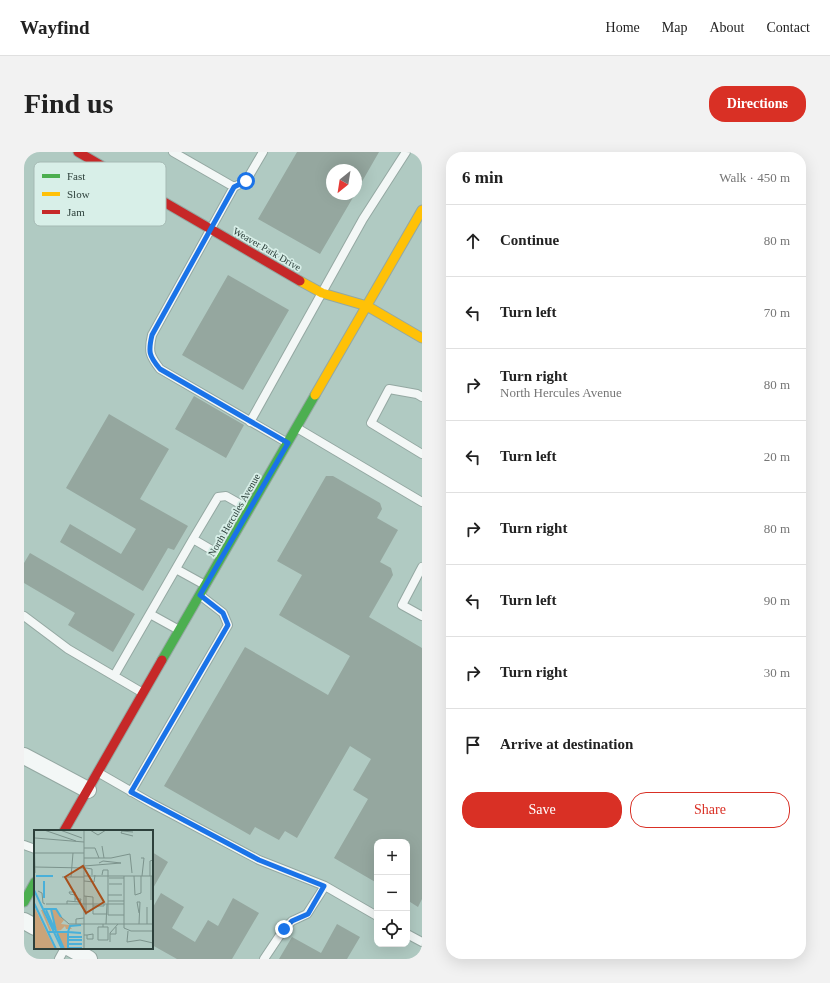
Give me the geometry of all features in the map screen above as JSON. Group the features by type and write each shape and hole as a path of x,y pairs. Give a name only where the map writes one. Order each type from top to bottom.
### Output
{"street":[{"name":"Weaver Park Drive","path":"78,152 95,162"},
{"name":"Weaver Park Drive","path":"166,203 322,293 367,306 422,338"},
{"name":"North Hercules Avenue","path":"65,830 422,210"},
{"path":"24,756 88,790"},
{"path":"24,902 34,884"},
{"path":"24,921 34,927"},
{"path":"72,949 88,959"}],"lane":[{"path":"172,152 234,187"},
{"path":"263,152 246,181 234,187 152,335 149,348 152,359 160,369 288,443"},
{"path":"250,422 363,219 406,152"},
{"path":"422,397 416,394 389,389 371,423 422,454"},
{"path":"297,428 422,502"},
{"path":"114,676 218,497 226,496 249,510"},
{"path":"193,539 222,556"},
{"path":"422,567 402,605 422,616"},
{"path":"176,569 206,585"},
{"path":"131,792 228,625 223,613 200,595"},
{"path":"150,614 180,630"},
{"path":"24,616 68,649 143,693"},
{"path":"98,772 131,792 259,860 324,886 374,914"},
{"path":"24,845 34,849"},
{"path":"264,959 284,929 292,921 308,914 324,886"},
{"path":"410,936 422,942"},
{"path":"59,959 64,949"}],"building":[{"path":"297,152 379,152 362,182 362,164 326,164 326,200 352,200 320,254 258,219"},
{"path":"228,275 289,310 243,390 182,355"},
{"path":"194,396 244,425 226,458 175,429"},
{"path":"109,414 169,449 140,499 188,526 174,550 168,548 143,591 60,542 70,524 121,554 136,529 66,488"},
{"path":"326,476 333,476 380,503 382,509 377,518 398,530 380,562 391,568 393,575 369,617 422,648 422,899 418,907 410,902 410,839 374,839 374,881 334,858 368,799 353,790 371,759 350,746 297,838 285,831 279,840 255,827 250,835 164,786 245,647 328,695 350,656 279,615 302,575 277,561"},
{"path":"30,553 135,614 113,652 68,625 75,613 24,583 24,563"},
{"path":"153,853 168,862 153,888"},
{"path":"161,893 184,907 172,928 195,942 208,920 218,926 233,898 259,913 232,959 177,959 153,946 153,907"},
{"path":"337,924 360,937 347,959 279,959 292,937 321,953"}],"traffic: fast":[{"path":"162,660 315,395"},
{"path":"24,902 34,884"}],"traffic: slow":[{"path":"315,395 422,210"},
{"path":"300,281 322,293 367,306 422,338"}],"traffic: jam":[{"path":"78,152 95,162"},
{"path":"166,203 300,281"},
{"path":"65,830 162,660"}],"route":[{"path":"246,181 234,187 152,335 149,348 152,359 160,369 288,443 200,595 223,613 228,625 131,792 259,860 324,886 308,914 292,921 284,929"}]}
